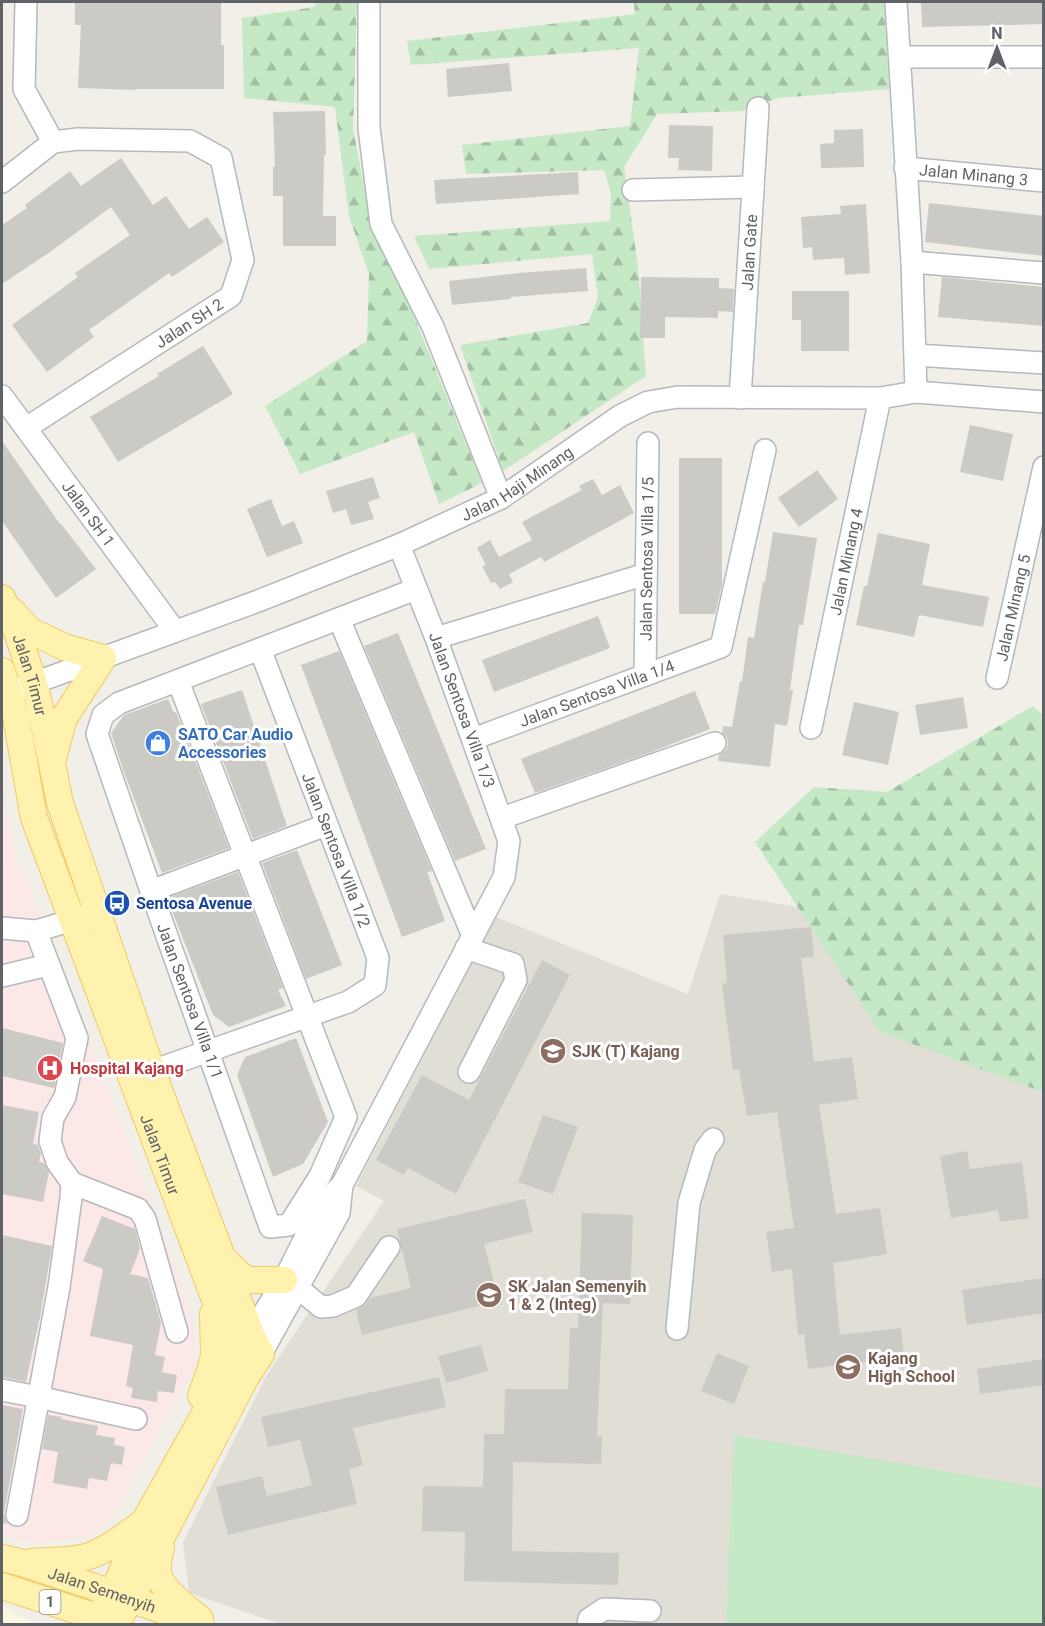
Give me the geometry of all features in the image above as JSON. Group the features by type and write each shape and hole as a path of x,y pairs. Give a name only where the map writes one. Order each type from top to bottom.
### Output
{"main road":[{"path":"3,601 29,630 64,647 103,658 64,718 51,764"},
{"name":"Jalan Timur","path":"3,601 17,632 33,683 60,803 152,1071 256,1344"},
{"name":"Jalan Timur","path":"4,689 16,717 34,818 241,1367"},
{"path":"222,1258 248,1280 291,1284"},
{"path":"198,1425 198,1405 214,1356 212,1294"},
{"path":"203,1624 160,1580 154,1527 198,1425 256,1344"},
{"path":"10,1560 77,1558 93,1554 154,1527 241,1367"},
{"path":"109,1623 122,1596 138,1533 154,1527"},
{"name":"Jalan Semenyih","path":"10,1560 203,1624"},
{"path":"2,1587 37,1609 54,1624"},
{"name":"Jalan Semenyih","path":"2,1587 109,1623"}],"street":[{"path":"2,182 53,142 24,89 26,2"},
{"path":"369,2 369,128 381,224 433,327 501,498"},
{"path":"896,2 912,262 916,392"},
{"path":"900,57 1044,57"},
{"name":"Jalan Gate","path":"740,398 758,108"},
{"name":"Jalan SH 2","path":"26,428 231,296 243,260 221,158 190,141 78,139 53,142"},
{"name":"Jalan Minang 3","path":"905,168 1044,182"},
{"path":"633,190 753,187"},
{"path":"912,262 1044,273"},
{"path":"915,356 1044,363"},
{"name":"Jalan Haji Minang","path":"4,689 33,683 103,658 258,601 399,545 501,498 620,416 648,402 678,398 880,398 916,392 1044,402"},
{"name":"Jalan SH 1","path":"2,396 175,631"},
{"name":"Jalan Minang 4","path":"811,728 880,398"},
{"name":"Jalan Sentosa Villa 1/5","path":"645,675 648,443"},
{"name":"Jalan Sentosa Villa 1/4","path":"473,739 721,647 765,450"},
{"name":"Jalan Minang 5","path":"997,678 1044,467"},
{"name":"Jalan Sentosa Villa 1/3","path":"256,1344 291,1284 322,1204 342,1185 504,877 509,841 502,818 399,545"},
{"path":"436,638 646,574"},
{"path":"152,1071 306,1016 178,681 416,589"},
{"path":"339,619 469,942 513,964 516,980 469,1072"},
{"name":"Jalan Sentosa Villa 1/2","path":"260,649 378,958 375,985 348,1002 306,1016"},
{"name":"Jalan Sentosa Villa 1/1","path":"178,681 119,703 103,715 97,734 270,1227 289,1225 320,1176 346,1117 306,1016"},
{"path":"502,818 715,743"},
{"path":"151,891 327,825"},
{"path":"2,928 36,931 99,913"},
{"path":"36,931 77,1038 64,1097 53,1118 50,1141 57,1162 72,1184 138,1209 144,1219 177,1332"},
{"path":"2,976 48,965"},
{"path":"677,1329 689,1203 705,1150 713,1139"},
{"path":"17,1515 59,1287 72,1184"},
{"path":"291,1284 321,1307 341,1303 356,1296 389,1247"},
{"path":"2,1390 136,1419"},
{"path":"588,1624 589,1619 604,1609 650,1611"}],"shaded area":[{"name":"Hospital Kajang","path":"2,777 13,846 184,1289 193,1326 195,1366 109,1522 89,1536 67,1540 32,1542 2,1535"},
{"path":"720,894 1043,947 1043,1624 281,1624 189,1593 183,1543 266,1376 384,1201 356,1186 496,917 688,994"},
{"path":"2,1605 32,1624 2,1624"}],"green space":[{"path":"315,2 357,2 353,129 371,222 406,297 482,483 439,504 414,432 300,474 265,406 367,341 369,274 349,216 335,107 244,98 242,18 315,7"},
{"path":"634,2 884,2 889,89 779,98 743,111 657,114 624,167 638,267 646,376 503,471 460,345 588,323 598,297 592,254 429,269 414,236 610,221 611,193 604,170 466,174 462,145 630,126 639,48 411,65 407,41 635,14"},
{"path":"1033,706 1044,716 1043,1092 880,1032 755,842 814,787 887,792"},
{"path":"734,1435 1043,1488 1043,1624 726,1624"}],"building":[{"path":"75,2 221,2 224,89 78,88 81,25 75,25"},
{"path":"921,2 1044,2 1044,24 922,27"},
{"path":"509,63 512,91 448,97 446,69"},
{"path":"325,111 326,155 324,155 323,216 336,216 336,246 283,246 283,196 273,196 273,167 275,167 273,112"},
{"path":"669,125 713,126 712,171 678,170 679,158 668,158"},
{"path":"863,129 864,167 821,168 820,144 834,143 834,130"},
{"path":"121,158 153,205 166,196 189,229 207,217 224,242 172,277 169,273 89,330 94,337 47,372 12,325 78,277 75,273 130,235 111,207 2,284 2,225 27,208 25,205 70,171 81,186"},
{"path":"578,172 579,194 436,204 434,180"},
{"path":"929,203 1044,216 1044,256 925,242"},
{"path":"866,204 870,273 845,275 844,258 813,260 812,247 803,248 801,217 841,214 840,206"},
{"path":"586,268 588,291 511,297 511,299 452,305 449,281"},
{"path":"641,277 719,278 719,288 734,289 733,312 718,311 718,318 665,317 665,338 640,338"},
{"path":"942,277 1044,287 1044,326 938,317"},
{"path":"792,291 849,291 849,351 801,351 801,320 792,320"},
{"path":"203,346 233,394 118,462 90,417 159,376 157,374"},
{"path":"970,425 1013,434 1003,481 960,472"},
{"path":"2,441 60,524 96,569 56,598 2,521"},
{"path":"679,458 722,458 722,585 715,614 679,614"},
{"path":"817,470 838,499 799,527 778,498"},
{"path":"373,477 380,498 368,502 374,519 351,525 346,509 333,513 326,491"},
{"path":"593,479 602,495 620,485 634,513 544,562 541,557 509,574 513,582 500,589 495,582 491,583 482,566 486,565 477,548 490,540 499,557 532,540 522,522 582,490 579,486"},
{"path":"271,499 282,526 294,521 303,543 267,557 247,509"},
{"path":"773,532 817,538 803,625 799,625 787,726 775,724 770,767 718,761 719,755 728,745 727,738 722,733 723,726 732,727 740,681 742,682 748,637 754,638"},
{"path":"878,533 930,544 922,585 989,597 983,627 919,615 914,637 856,625"},
{"path":"598,616 610,648 494,692 482,660"},
{"path":"398,633 486,849 455,861 364,646"},
{"path":"339,651 432,871 427,872 445,921 402,937 301,665"},
{"path":"242,690 287,826 253,839 201,704"},
{"path":"695,691 710,729 535,793 521,759"},
{"path":"963,697 968,728 920,735 915,705"},
{"path":"168,699 174,713 176,712 229,848 162,873 111,733 124,715"},
{"path":"854,702 899,712 888,765 842,755"},
{"path":"297,850 342,965 306,979 262,863"},
{"path":"238,872 283,988 278,990 286,1006 229,1027 213,1015 167,898"},
{"path":"811,927 814,957 801,958 814,1062 852,1057 858,1099 819,1105 836,1214 880,1208 887,1254 833,1263 840,1335 901,1328 904,1357 808,1369 804,1334 798,1335 792,1269 772,1272 766,1232 794,1228 777,1112 747,1116 739,1069 733,1070 722,984 727,983 723,935"},
{"path":"542,960 570,975 456,1194 408,1168 404,1175 376,1160 422,1075 469,1100"},
{"path":"2,1028 63,1043 54,1088 2,1076"},
{"path":"296,1038 328,1122 303,1164 273,1177 237,1075 245,1057"},
{"path":"2,1105 39,1112 33,1144 38,1145 41,1154 39,1162 44,1163 49,1172 43,1202 2,1194"},
{"path":"543,1115 578,1127 553,1194 518,1182"},
{"path":"967,1151 970,1169 1022,1162 1029,1218 1000,1222 998,1210 951,1218 940,1156"},
{"path":"525,1199 533,1232 484,1244 499,1301 362,1335 356,1310 366,1304 370,1298 411,1288 397,1229"},
{"path":"582,1213 633,1215 630,1304 603,1303 597,1436 602,1436 601,1464 513,1462 512,1551 619,1553 618,1585 464,1581 465,1532 422,1531 423,1486 483,1487 484,1434 504,1434 505,1389 568,1389 570,1328 578,1328"},
{"path":"102,1216 135,1229 140,1249 130,1274 148,1278 161,1323 155,1355 165,1357 162,1372 177,1375 174,1393 158,1391 157,1402 131,1398 133,1388 126,1386 133,1345 90,1336 103,1269 83,1261"},
{"path":"2,1235 52,1246 26,1382 2,1377"},
{"path":"1044,1278 1044,1313 967,1325 962,1290"},
{"path":"481,1345 488,1371 446,1383 438,1356"},
{"path":"717,1353 749,1366 734,1404 701,1391"},
{"path":"1044,1359 1044,1385 980,1394 977,1369"},
{"path":"439,1377 446,1407 353,1428 363,1465 349,1469 357,1504 228,1535 216,1487 262,1476 267,1496 312,1485 300,1440 268,1447 261,1417"},
{"path":"2,1405 23,1409 4,1513 8,1524 2,1523"},
{"path":"48,1415 98,1426 96,1435 115,1438 114,1445 125,1447 122,1465 111,1463 107,1481 89,1478 87,1489 53,1483 58,1452 42,1449"}],"place":[{"name":"SATO Car Audio Accessories","path":"158,743"},
{"name":"Sentosa Avenue","path":"117,903"},
{"name":"SJK (T) Kajang","path":"553,1051"},
{"name":"Hospital Kajang","path":"50,1068"},
{"name":"SK Jalan Semenyih 1 & 2 (Integ)","path":"489,1295"},
{"name":"Kajang High School","path":"848,1367"}]}
